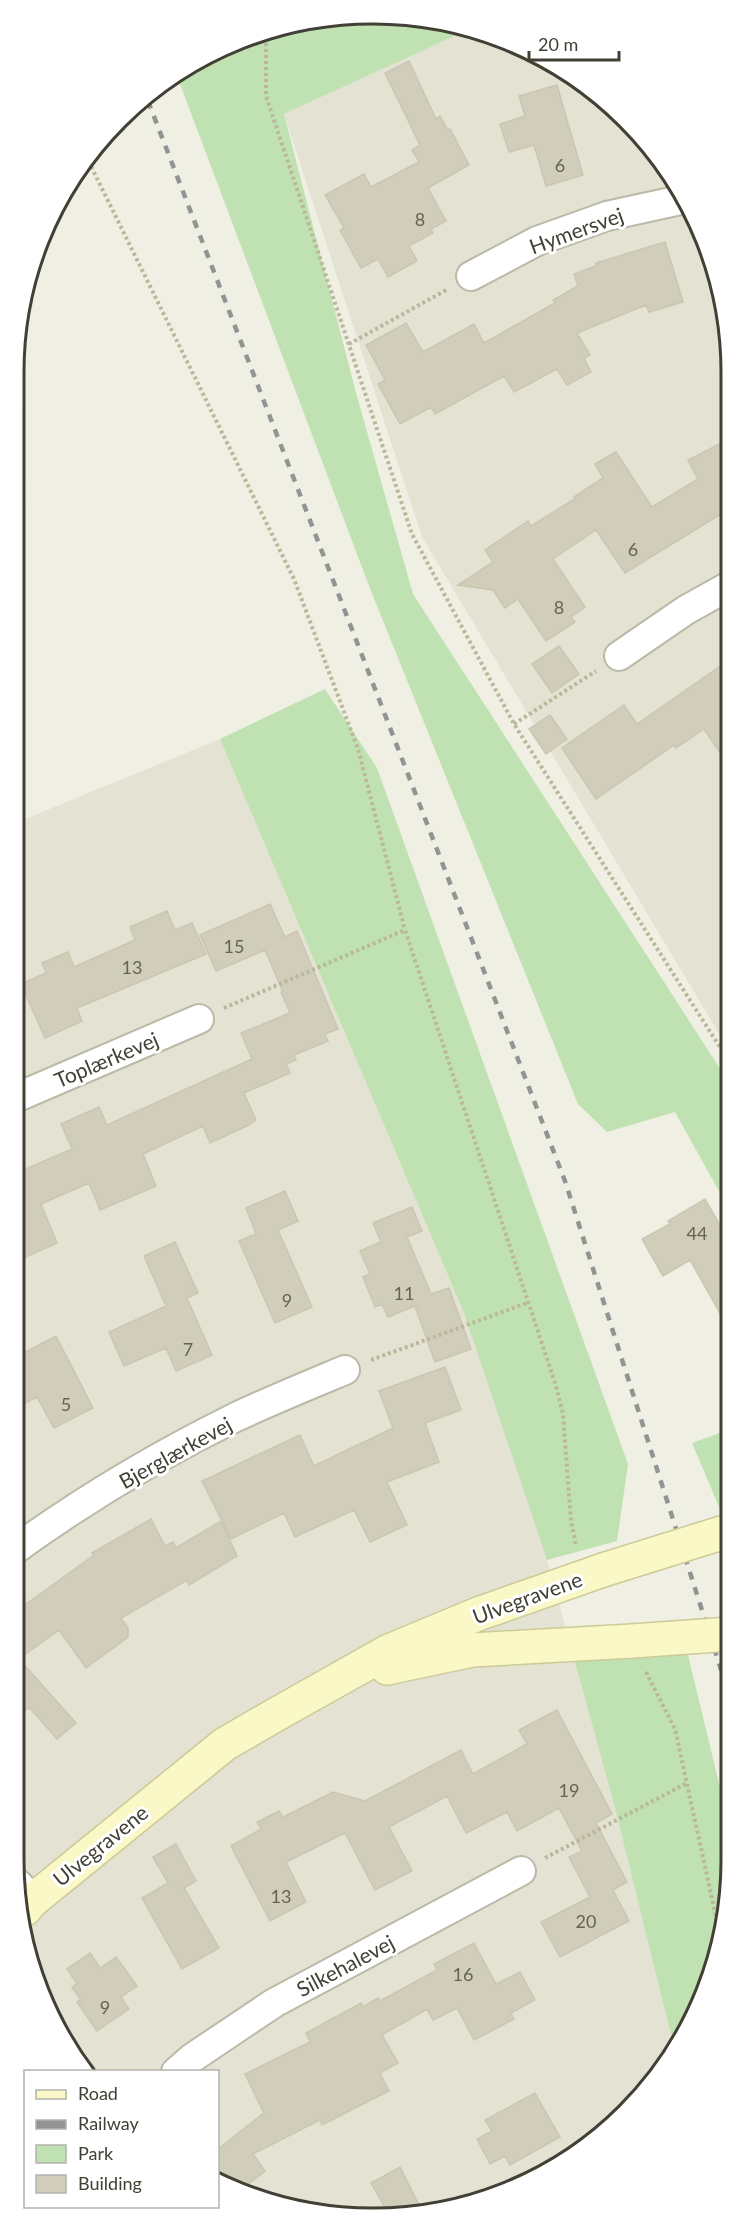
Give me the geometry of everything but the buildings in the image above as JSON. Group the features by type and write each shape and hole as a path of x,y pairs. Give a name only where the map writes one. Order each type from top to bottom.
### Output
{"street":[{"name":"Hymersvej","path":"471,276 537,241 607,216 676,201"},
{"path":"619,656 686,610 721,590"},
{"name":"Toplærkevej","path":"24,1095 199,1019"},
{"name":"Bjerglærkevej","path":"24,1544 137,1470 237,1417 345,1370"},
{"name":"Ulvegravene","path":"26,1897 225,1744 389,1651 478,1614 601,1571 721,1533"},
{"name":"Ulvegravene","path":"331,1684 390,1667 472,1650 721,1635"},
{"name":"Silkehalevej","path":"178,2070 192,2058 274,2003 521,1871"}],"path":[{"path":"266,40 266,96 412,534 514,724 721,1049"},
{"path":"91,167 294,579 358,749 405,930 556,1386 563,1414 573,1535 579,1555 601,1571"},
{"path":"349,344 471,276"},
{"path":"514,724 619,656"},
{"path":"199,1019 405,930"},
{"path":"345,1370 527,1303"},
{"path":"632,1641 675,1729 716,1916"},
{"path":"521,1871 687,1783"}],"shaded area":[{"path":"457,35 463,36 485,42 527,60 585,96 619,126 649,160 685,218 703,260 709,282 718,327 721,372 721,1037 422,537 284,114"},
{"path":"220,739 464,1313 547,1560 615,1808 672,2038 635,2089 585,2136 527,2172 485,2190 418,2205 350,2207 282,2196 260,2190 219,2172 219,2070 95,2070 60,2014 42,1972 27,1905 24,1860 24,819"}],"green space":[{"path":"372,24 418,27 457,35 284,114 356,393 413,594 721,1070 721,1195 675,1112 607,1132 578,1104 369,586 180,83 218,60 260,42 327,27"},
{"path":"325,689 377,768 628,1464 617,1541 547,1560 464,1313 220,739"},
{"path":"721,1433 721,1511 692,1443"},
{"path":"687,1651 721,1792 721,1860 718,1905 703,1972 685,2014 672,2038 615,1808 573,1655"}],"railway":[{"path":"149,105 565,1181 721,1670"}]}
